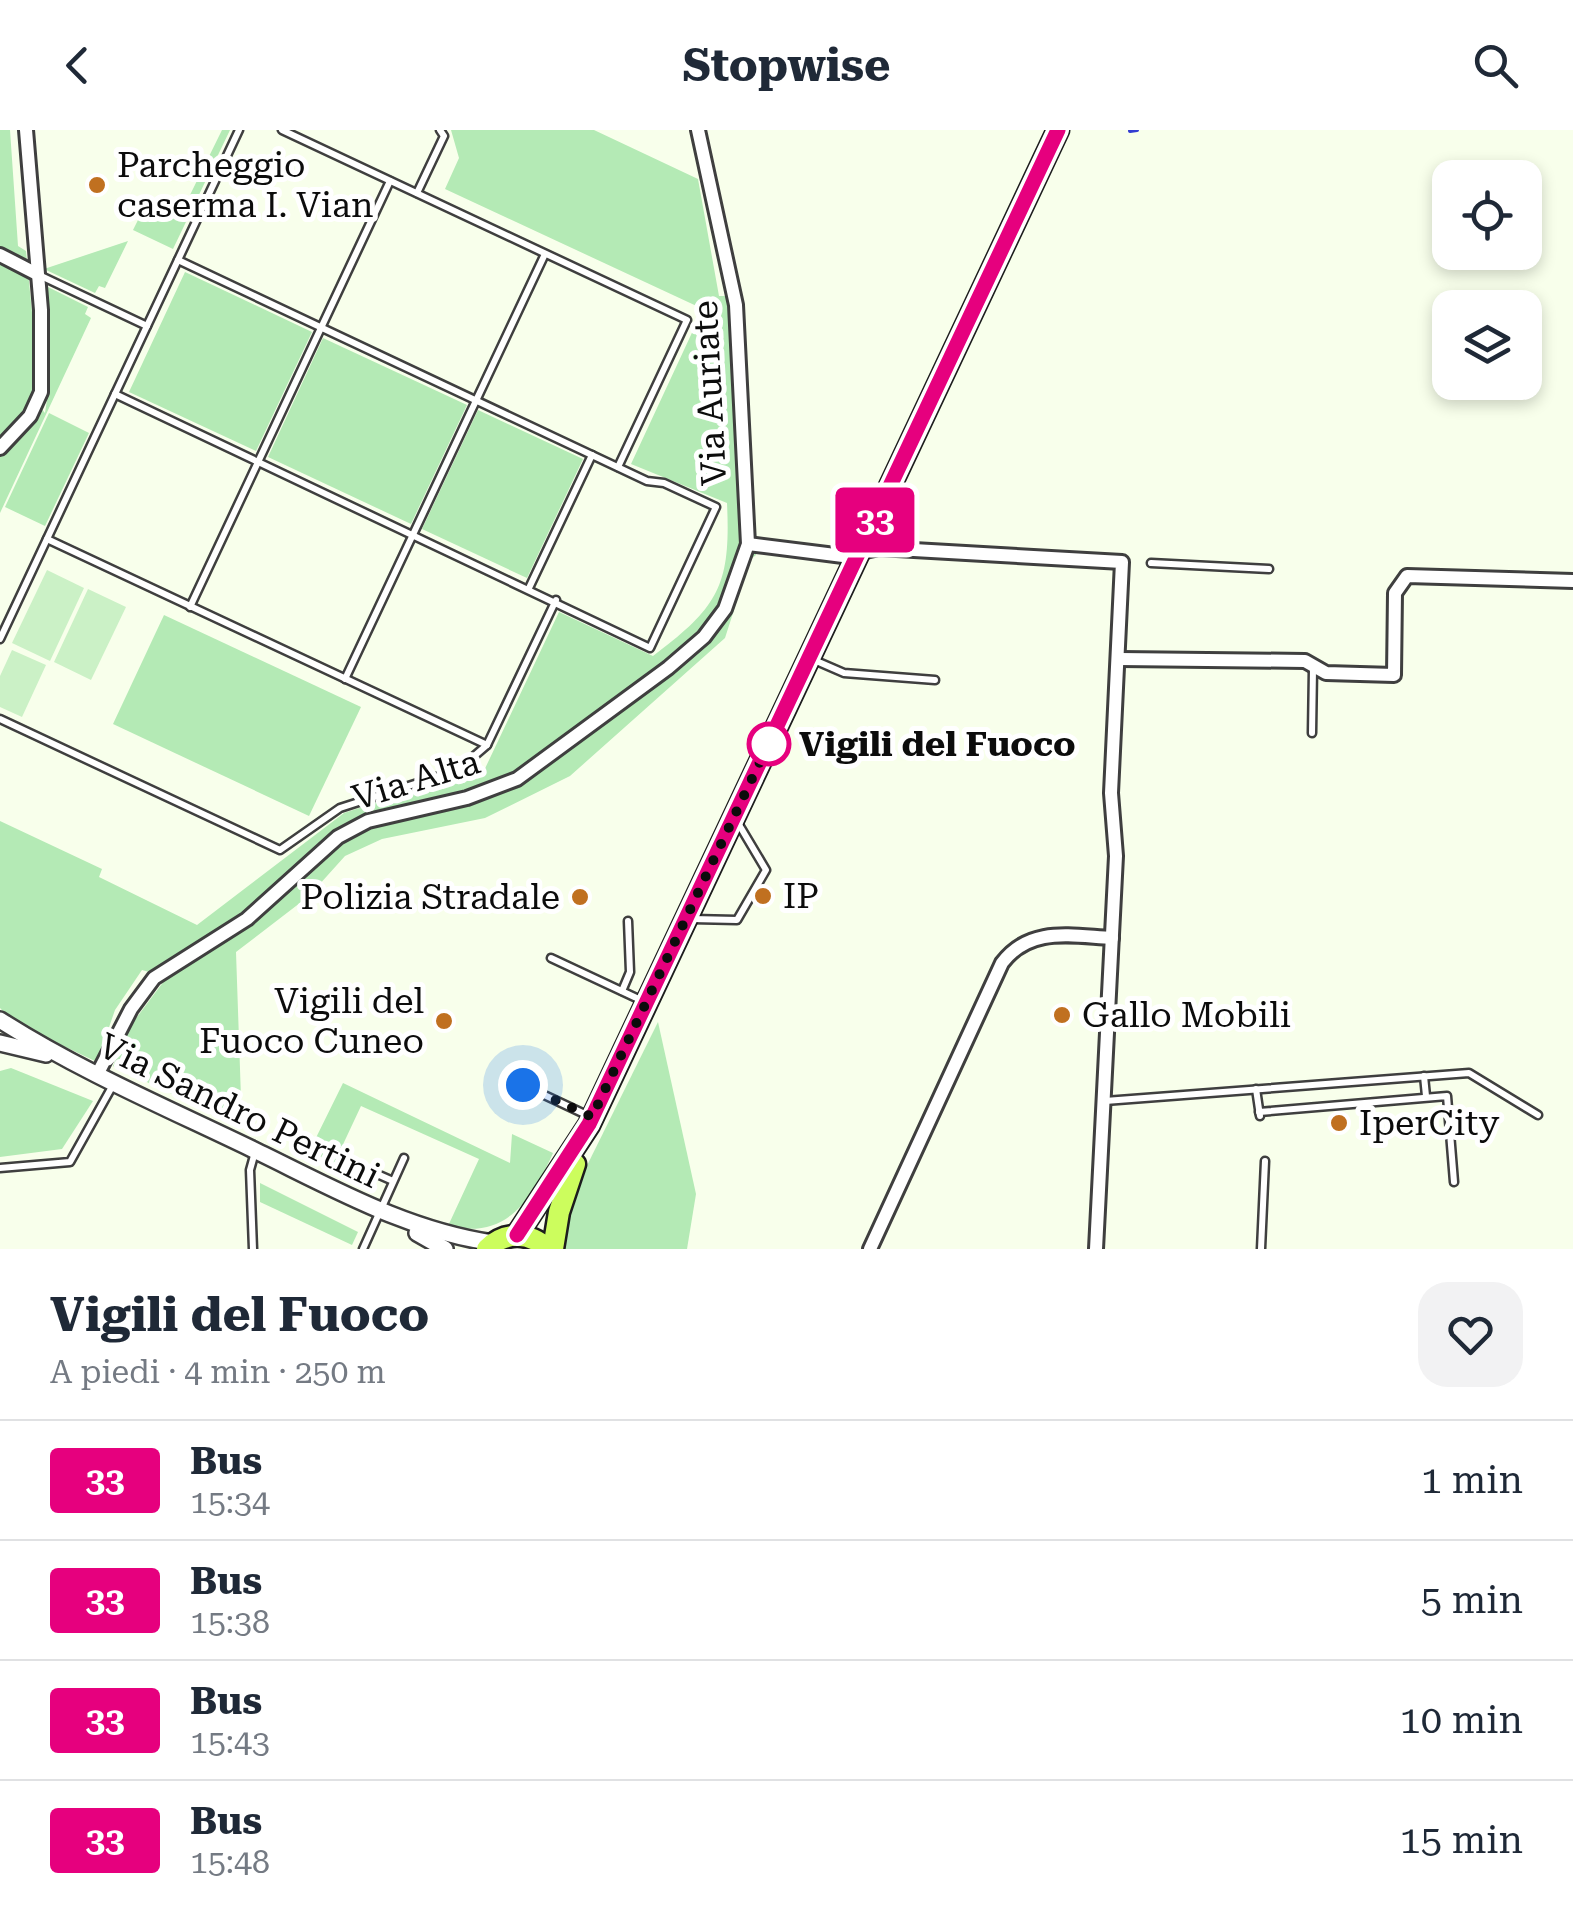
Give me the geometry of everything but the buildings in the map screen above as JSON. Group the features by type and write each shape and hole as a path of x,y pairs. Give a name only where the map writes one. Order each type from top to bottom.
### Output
{"main road":[{"path":"490,1246 517,1235 531,1237 551,1249 559,1212 591,1121 1058,130"},
{"path":"517,1235 591,1121"}],"street":[{"path":"0,448 30,416 41,392 42,326 26,130"},
{"name":"Via Auriate","path":"698,130 734,288 748,544"},
{"path":"0,255 35,273"},
{"path":"748,544 844,556 878,548 1125,562 1111,793 1116,856 1096,1249"},
{"name":"Via Alta","path":"97,1075 131,1010 154,978 247,919 338,837 368,821 467,798 517,779 668,668 704,637 725,609 748,544"},
{"path":"1120,660 1305,661 1326,673 1394,675 1395,593 1407,576 1573,581"},
{"path":"870,1249 1002,964 1013,948 1048,934 1112,938"},
{"name":"Via Sandro Pertini","path":"0,1020 59,1058 386,1215 444,1249"},
{"name":"Via Sandro Pertini","path":"0,1044 59,1058"},
{"name":"Via Sandro Pertini","path":"386,1215 490,1246"}],"lane":[{"path":"0,640 239,130"},
{"path":"282,130 687,320 618,467"},
{"path":"417,193 444,136 440,130"},
{"path":"190,606 390,181"},
{"path":"345,679 545,254"},
{"path":"115,394 556,600 650,648 667,613 716,507 618,467 178,260"},
{"path":"35,273 147,326"},
{"path":"529,588 592,455"},
{"path":"47,539 488,745"},
{"path":"1151,564 1269,569"},
{"path":"0,718 280,850 340,808 458,770 488,745 556,600"},
{"path":"810,658 844,673 935,680"},
{"path":"1312,732 1313,666"},
{"path":"686,919 737,920 766,870 734,817"},
{"path":"622,991 630,972 628,921"},
{"path":"551,958 646,1003"},
{"path":"1104,1101 1469,1073 1538,1115"},
{"path":"1424,1076 1426,1096"},
{"path":"0,1168 70,1162 114,1083"},
{"path":"523,1085 591,1121"},
{"path":"1256,1089 1259,1114 1447,1096 1454,1182"},
{"path":"254,1249 250,1170 256,1151"},
{"path":"363,1249 386,1215 393,1181 404,1158"},
{"path":"1261,1249 1265,1161"},
{"path":"368,1170 393,1181"}],"green space":[{"path":"0,130 10,130 18,246 26,251 34,333 32,397 45,413 50,380 44,285 88,307 85,314 91,318 0,513"},
{"path":"222,130 230,130 173,249 133,230 149,198 170,208 177,195 188,199"},
{"path":"451,130 594,130 698,179 719,296 739,296 756,555 750,560 725,638 570,776 485,818 382,839 345,856 309,896 236,952 242,1127 113,1066 128,1029 167,977 142,970 115,1010 97,1062 13,1022 0,1008 0,821 102,869 99,877 197,925 344,813 468,772 481,777 559,612 653,656 706,608 722,575 727,503 631,464 703,309 445,189 459,158"},
{"path":"128,241 105,288 99,286 95,293 44,269"},
{"path":"185,272 312,332 256,451 129,392"},
{"path":"323,338 467,405 411,524 268,457"},
{"path":"478,410 583,459 527,578 422,529"},
{"path":"49,413 89,433 45,526 5,507"},
{"path":"47,570 84,588 50,661 12,643"},
{"path":"88,589 126,607 91,680 54,662"},
{"path":"164,615 361,707 309,816 113,724"},
{"path":"12,650 46,665 22,717 0,707 0,676"},
{"path":"658,1022 696,1194 687,1249 561,1249 565,1210"},
{"path":"11,1068 93,1101 62,1149 0,1157 0,1071"},
{"path":"343,1083 510,1163 512,1134 553,1153 536,1186 514,1212 486,1227 448,1226 479,1159 361,1106 331,1170 306,1158"},
{"path":"260,1183 358,1232 352,1245 260,1202"}],"waterway":[{"path":"1130,131 1137,130"}],"bus line":[{"name":"33","path":"517,1235 545,1198 589,1124 1058,130"}],"place":[{"name":"Parcheggio caserma I. Vian","path":"97,185"},
{"name":"Vigili del Fuoco","path":"769,744"},
{"name":"IP","path":"763,896"},
{"name":"Polizia Stradale","path":"580,897"},
{"name":"Gallo Mobili","path":"1062,1015"},
{"name":"Vigili del Fuoco Cuneo","path":"444,1021"},
{"name":"IperCity","path":"1339,1123"}],"route":[{"path":"523,1085 592,1117 775,730 769,744"}]}
